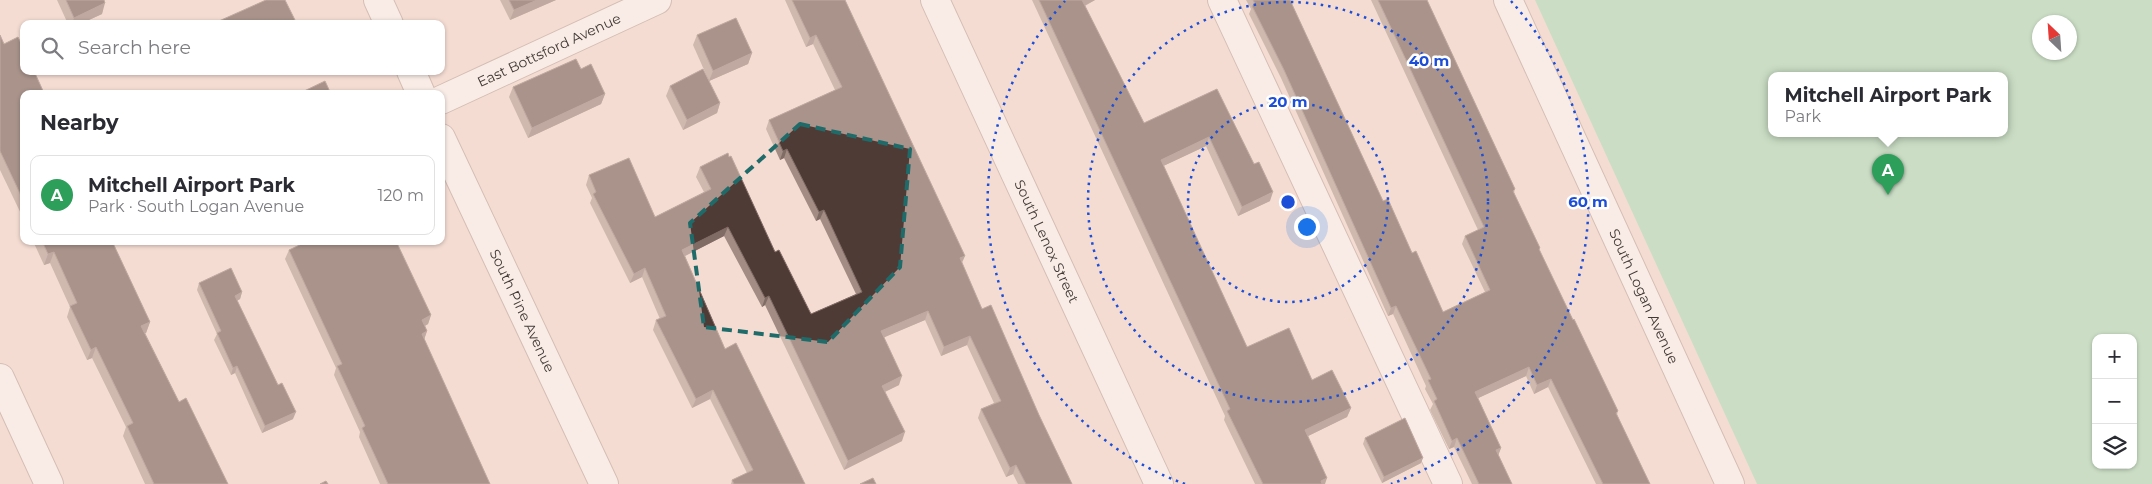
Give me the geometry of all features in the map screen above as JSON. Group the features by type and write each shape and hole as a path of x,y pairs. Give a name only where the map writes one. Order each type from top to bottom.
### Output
{"street":[{"path":"378,0 387,20"},
{"name":"East Bottsford Avenue","path":"445,98 657,0"},
{"name":"South Lenox Street","path":"935,0 1159,484"},
{"path":"1222,0 1448,484"},
{"name":"South Logan Avenue","path":"1508,0 1730,484"},
{"path":"413,75 419,90"},
{"name":"South Pine Avenue","path":"445,146 604,484"},
{"path":"0,378 49,484"}],"highlighted area":[{"path":"800,124 910,149 900,267 828,342 704,327 690,223"}],"green space":[{"path":"1535,0 2152,0 2152,484 1757,484"}],"building":[{"path":"66,0 104,0 105,3 74,18"},
{"path":"266,0 285,0 295,20 221,20"},
{"path":"509,0 537,0 514,10"},
{"path":"792,0 845,0 965,256 960,258 982,309 991,305 1039,415 1072,484 1026,484 1016,465 1010,468 981,409 1001,401 970,336 944,347 928,311 881,331 902,376 882,386 905,432 848,461 769,296 765,298 728,227 682,250 725,349 736,343 805,484 734,484 732,480 753,470 713,390 696,399 656,320 666,316 645,268 634,274 593,194 596,192 589,175 629,158 655,217 711,189 700,167 728,153 775,252 779,250 811,314 862,292 824,210 819,212 787,149 783,151 769,120 842,87 816,35 810,38"},
{"path":"1039,0 1082,0 1144,123 1217,89 1254,164 1259,162 1273,192 1242,207 1209,137 1161,160 1247,347 1289,328 1312,380 1332,370 1351,408 1305,430 1327,478 1321,481 1322,484 1263,484 1227,411 1230,409"},
{"path":"1253,0 1290,0 1383,201 1388,199 1412,253 1416,251 1443,312 1490,290 1465,236 1484,227 1378,0 1427,0 1515,189 1513,191 1539,249 1618,411 1616,413 1650,484 1603,484 1551,379 1537,385 1529,367 1475,392 1501,448 1496,450 1512,484 1479,484 1457,438 1452,441 1434,401 1437,399 1428,380 1431,379 1396,306 1391,308 1284,70 1252,6 1255,4"},
{"path":"736,18 752,53 713,71 697,35"},
{"path":"0,35 4,44 18,37 20,41 20,75 36,75 43,90 20,90 20,194 0,151"},
{"path":"576,59 581,69 591,64 605,94 532,128 513,87"},
{"path":"703,69 720,103 687,120 670,86"},
{"path":"325,81 329,90 306,90"},
{"path":"44,245 114,245 150,322 141,326 179,402 186,398 228,484 154,484 127,426 133,423 96,347 91,350 70,306 77,303 54,252 48,254"},
{"path":"300,245 398,245 431,315 422,320 427,331 422,334 490,484 388,484 362,428 365,426 337,366 342,364 289,250"},
{"path":"231,268 242,292 235,296 278,385 282,383 296,412 265,426 237,366 233,368 217,333 221,331 199,283"},
{"path":"1405,418 1423,458 1384,477 1365,438"},
{"path":"873,478 876,484 860,484"}],"place":[{"name":"Mitchell Airport Park","path":"1888,195"}]}
